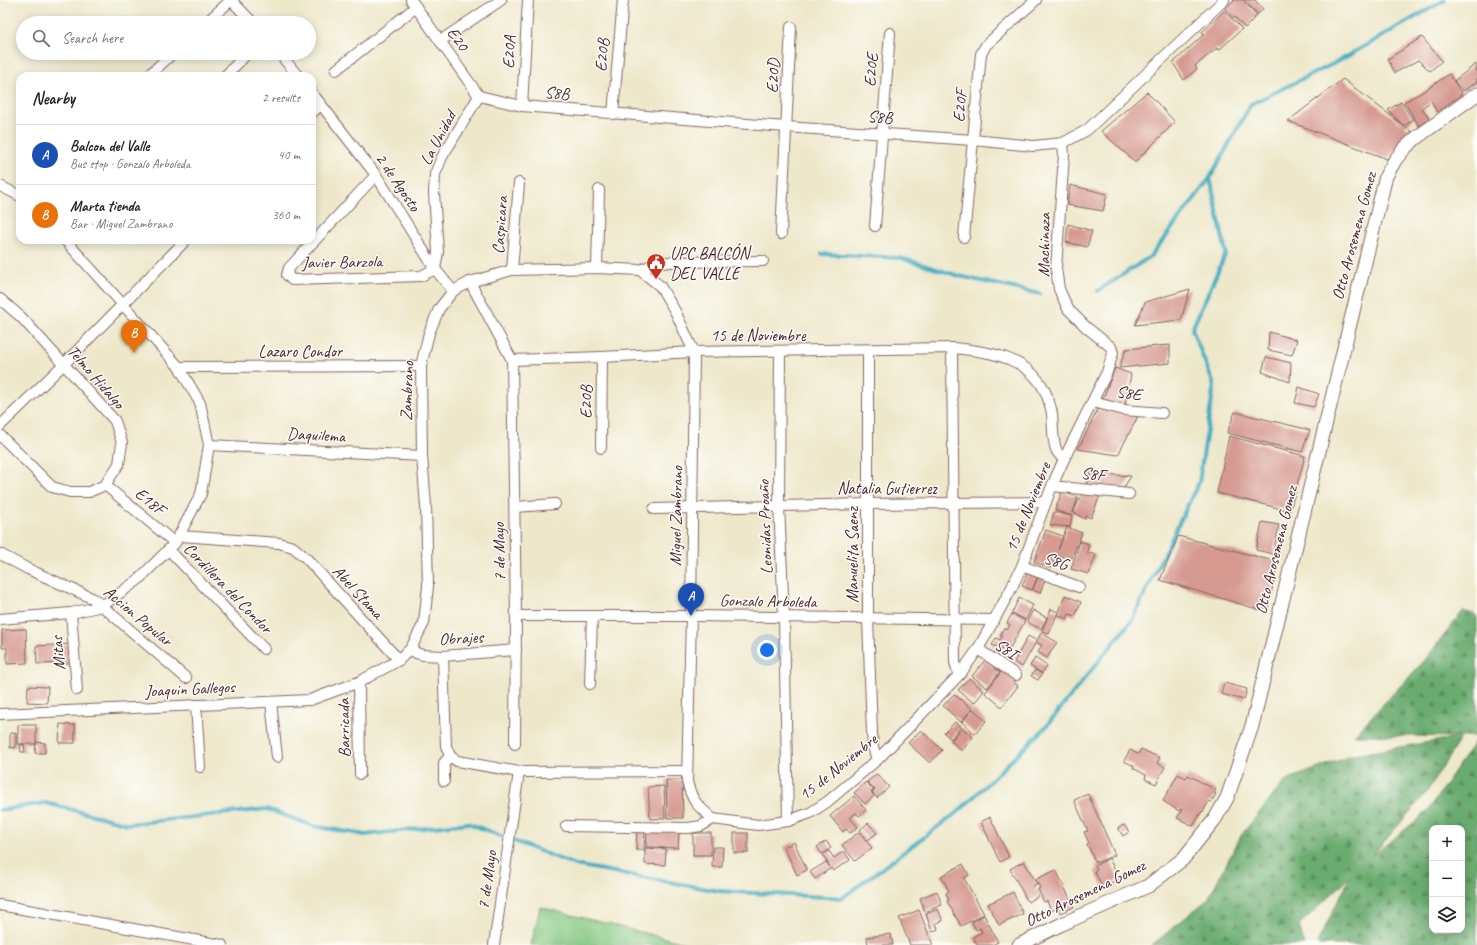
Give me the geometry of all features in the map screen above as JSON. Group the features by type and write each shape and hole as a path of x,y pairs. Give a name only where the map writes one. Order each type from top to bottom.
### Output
{"street":[{"path":"214,16 231,0 246,16"},
{"path":"440,41 501,0"},
{"name":"E20A","path":"522,106 528,0"},
{"name":"E20B","path":"613,114 623,0"},
{"name":"E20F","path":"964,237 976,94 981,54 983,50 1036,0"},
{"name":"S8B","path":"479,96 522,106 613,114 973,140 1033,146 1063,143 1087,130 1224,0"},
{"path":"336,70 413,3"},
{"name":"E20","path":"413,3 479,96"},
{"name":"E20D","path":"781,234 791,27"},
{"name":"E20E","path":"875,226 890,33"},
{"path":"152,72 165,60"},
{"path":"229,72 241,60"},
{"path":"285,60 295,72"},
{"name":"Otto Arosemena Gomez","path":"1019,945 1062,924 1148,886 1182,859 1215,819 1227,798 1252,726 1386,176 1395,160 1416,138 1477,94"},
{"name":"La Unidad","path":"435,269 438,252 434,193 435,174 442,157 479,96"},
{"name":"2 de Agosto","path":"316,98 376,175 435,269 453,291"},
{"path":"316,109 321,104"},
{"name":"Machinaza","path":"1063,143 1064,155 1056,268 1059,290 1068,309 1086,327 1111,347 1113,354 1108,372 1064,459"},
{"name":"Javier Barzola","path":"316,239 376,175"},
{"name":"Caspicara","path":"512,270 519,183"},
{"path":"0,186 16,193"},
{"path":"597,268 599,190"},
{"path":"0,619 70,613 102,606 138,580 175,543 201,494 209,445 200,403 179,367 69,244"},
{"path":"0,426 64,364 182,244"},
{"name":"Javier Barzola","path":"311,244 289,268 287,275 292,280 421,276 435,269"},
{"name":"Zambrano","path":"376,674 399,660 411,648 424,623 428,586 426,506 422,456 421,366 432,327 439,309 453,291 470,282 512,270 597,268 640,270 654,264 669,262 763,261"},
{"name":"Miguel Zambrano","path":"640,270 660,286 675,311 694,352 691,616 687,782 691,797 699,807 713,819"},
{"path":"470,282 512,360"},
{"name":"Telmo Hidalgo","path":"0,299 21,317 115,421 122,443 119,464 105,485"},
{"name":"15 de Noviembre","path":"512,360 694,352 952,348 980,350 1004,357 1024,367 1036,378 1044,389 1051,409 1057,452 1064,459 1052,486 1022,566 1010,591 978,649 961,673 877,760 827,802 810,813 788,821 758,825 713,819"},
{"name":"Natalia Gutierrez","path":"952,348 956,662 957,669 961,673"},
{"name":"Manuelita Saenz","path":"868,350 868,618 872,733 873,747 877,760"},
{"name":"Leonidas Proaño","path":"780,351 779,505 784,618 788,821"},
{"name":"E20B","path":"601,448 602,357"},
{"name":"7 de Mayo","path":"512,360 516,616 515,744"},
{"name":"Lazaro Condor","path":"179,367 421,366"},
{"name":"S8E","path":"1093,402 1124,410 1162,413"},
{"path":"0,435 52,487 70,492 88,492 105,485"},
{"name":"Daquilema","path":"209,445 422,456"},
{"name":"E18F","path":"105,485 175,543"},
{"name":"S8F","path":"1052,486 1129,494"},
{"name":"Natalia Gutierrez","path":"654,509 779,505 1046,502"},
{"path":"515,507 555,504"},
{"name":"Abel Stama","path":"175,543 279,543 293,547 306,558 399,660"},
{"name":"Cordillera del Condor","path":"175,543 264,649"},
{"name":"Accion Popular","path":"0,554 28,569 94,599 186,678"},
{"name":"S8G","path":"1022,566 1079,587"},
{"name":"Mitas","path":"70,613 77,690"},
{"name":"Gonzalo Arboleda","path":"516,616 691,616 994,620"},
{"path":"590,684 592,617"},
{"name":"Obrajes","path":"411,648 416,654 443,656 516,650"},
{"name":"S8I","path":"978,649 1016,675"},
{"path":"443,656 446,746 450,756 457,761 520,772 687,771"},
{"name":"Joaquin Gallegos","path":"0,714 310,700 360,682 376,674"},
{"name":"Barricada","path":"360,682 360,774"},
{"path":"272,702 277,757"},
{"path":"196,705 200,767"},
{"path":"444,781 444,763 450,756"},
{"name":"7 de Mayo","path":"494,945 520,772"},
{"path":"566,826 688,828 701,826 713,819"},
{"path":"0,905 222,945"}],"green space":[{"path":"1463,611 1477,615 1477,736 1462,736 1426,793 1372,856 1427,812 1477,738 1477,945 1319,945 1318,941 1350,877 1299,925 1304,945 1152,945 1208,899 1242,834 1286,780 1353,755 1459,737 1354,735 1424,661"},
{"path":"540,907 693,945 531,945"}],"building":[{"path":"1234,0 1255,0 1263,9 1258,14 1244,1 1257,15 1245,28 1225,9"},
{"path":"1224,11 1242,29 1219,50 1217,48 1195,66 1197,69 1184,80 1173,63 1204,34 1202,32"},
{"path":"1422,37 1442,61 1430,71 1418,60 1395,73 1388,59"},
{"path":"1476,64 1477,82 1463,91 1454,81"},
{"path":"1449,74 1462,94 1437,112 1431,101 1422,108 1429,118 1419,126 1404,102 1424,91"},
{"path":"1343,79 1412,132 1387,159 1288,121"},
{"path":"1147,92 1175,122 1135,162 1101,131"},
{"path":"1401,102 1413,120 1404,126 1388,110"},
{"path":"1070,185 1107,194 1103,211 1067,205"},
{"path":"1068,224 1092,231 1087,247 1066,242"},
{"path":"1190,289 1181,320 1135,325 1145,302"},
{"path":"1269,332 1297,340 1292,355 1268,350"},
{"path":"1170,345 1170,363 1119,368 1126,349"},
{"path":"1266,357 1291,363 1290,382 1262,372"},
{"path":"1115,368 1131,374 1124,410 1102,401"},
{"path":"1299,387 1319,394 1314,407 1295,403"},
{"path":"1098,409 1138,416 1118,455 1078,449"},
{"path":"1235,412 1310,430 1302,452 1227,433"},
{"path":"1229,436 1305,456 1290,511 1217,493"},
{"path":"1091,470 1102,474 1131,476 1123,489 1086,485"},
{"path":"1084,490 1101,493 1091,518 1086,516 1085,519 1073,512"},
{"path":"1062,492 1078,497 1072,516 1055,510"},
{"path":"1054,512 1072,516 1070,527 1050,525"},
{"path":"1262,522 1279,525 1273,554 1256,550"},
{"path":"1067,527 1082,533 1071,560 1056,554 1051,568 1034,562 1046,530 1063,536 1058,550"},
{"path":"1178,536 1278,562 1267,612 1160,580"},
{"path":"1080,541 1089,544 1087,552 1096,555 1089,574 1071,569"},
{"path":"1028,571 1038,575 1032,590 1022,586"},
{"path":"1039,574 1046,577 1040,593 1033,590"},
{"path":"1065,595 1081,602 1075,616 1069,614 1067,619 1058,615"},
{"path":"1019,598 1033,605 1026,620 1012,613"},
{"path":"1051,609 1058,612 1049,634 1042,631"},
{"path":"1033,610 1047,618 1041,629 1027,622"},
{"path":"1012,614 1025,621 1010,648 1005,645 1002,650 992,645 996,638 1000,640 1002,636 1000,635 1004,628 1007,630 1010,625 1007,623"},
{"path":"26,629 27,663 7,664 7,648 2,648 2,630"},
{"path":"1041,633 1057,642 1047,658 1038,652 1042,645 1036,642 1022,667 1014,662 1028,636 1037,641"},
{"path":"71,644 72,663 37,664 36,646"},
{"path":"1035,658 1047,666 1042,673 1030,666"},
{"path":"985,660 1000,672 987,688 972,676"},
{"path":"1004,668 1017,676 1013,681 1018,686 1002,707 985,693"},
{"path":"1035,670 1042,674 1038,680 1031,676"},
{"path":"969,678 984,691 974,703 958,690"},
{"path":"1224,683 1247,689 1244,700 1221,694"},
{"path":"28,686 48,687 47,703 27,702"},
{"path":"954,694 972,709 961,722 943,706"},
{"path":"973,709 986,721 975,734 962,722"},
{"path":"955,722 961,727 951,739 944,733"},
{"path":"60,724 75,725 75,743 59,743"},
{"path":"18,725 36,725 36,744 18,744"},
{"path":"962,728 973,737 962,751 951,741"},
{"path":"921,730 942,750 930,763 908,743"},
{"path":"10,733 16,733 16,747 10,748"},
{"path":"36,742 45,743 45,753 35,753"},
{"path":"24,744 25,752 21,752 20,745"},
{"path":"1141,749 1160,758 1157,763 1165,767 1156,784 1145,779 1146,775 1124,761 1130,750 1138,754"},
{"path":"877,774 889,787 877,798 872,792 875,790 867,782"},
{"path":"1178,774 1186,778 1188,775 1216,790 1214,793 1216,794 1211,802 1209,801 1193,826 1177,818 1182,810 1180,809 1179,811 1163,801"},
{"path":"666,780 682,780 683,818 667,818"},
{"path":"866,782 874,790 871,792 874,796 865,804 854,793"},
{"path":"664,786 665,818 650,819 648,787"},
{"path":"1088,794 1115,855 1096,863 1087,844 1089,843 1084,832 1088,831 1074,800"},
{"path":"854,796 866,810 859,816 856,813 850,818 858,827 850,833 846,829 843,832 830,816"},
{"path":"990,817 1009,857 1000,862 981,822"},
{"path":"868,823 877,833 868,840 860,830"},
{"path":"1124,825 1129,832 1123,836 1118,828"},
{"path":"637,830 645,830 644,850 636,850"},
{"path":"647,831 679,832 678,848 646,847"},
{"path":"859,832 872,848 855,861 842,845"},
{"path":"693,833 711,833 711,855 693,855"},
{"path":"734,833 748,833 748,853 734,853"},
{"path":"826,841 831,848 822,854 817,847"},
{"path":"794,842 807,870 797,875 784,847"},
{"path":"713,847 723,847 722,867 712,867"},
{"path":"645,848 666,849 665,865 645,864"},
{"path":"829,851 834,858 844,851 850,860 833,871 831,868 815,879 810,872 826,862 830,867 823,855"},
{"path":"1109,858 1119,879 1103,887 1094,871 1097,870 1095,866"},
{"path":"1024,861 1037,884 1033,886 1039,896 1028,902 1010,869"},
{"path":"963,864 969,875 964,878 984,914 961,926 947,901 949,900 946,893 949,891 941,876"},
{"path":"1056,870 1074,907 1060,913 1058,908 1051,911 1047,901 1044,902 1038,889 1040,888 1036,879"},
{"path":"937,891 942,905 925,912 920,898"},
{"path":"1013,892 1023,914 999,925 988,904"},
{"path":"938,909 943,921 936,923 938,929 932,932 926,914"},
{"path":"919,910 933,945 910,945 899,918"},
{"path":"984,915 998,942 992,945 977,945 973,937 982,932 980,928 976,930 972,922"},
{"path":"891,934 893,945 868,945 867,937"}],"waterway":[{"path":"0,810 46,803 128,824 267,809 313,826 365,835 468,823 575,865 719,891 842,898 959,811 1044,729 1132,620 1199,482 1214,385 1192,329 1226,253 1210,178 1251,104 1339,61 1445,0"},
{"path":"1098,291 1151,256 1210,178"},
{"path":"822,254 901,258 959,276 1040,294"}],"place":[{"name":"UPC BALCÓN DEL VALLE","path":"656,280"},
{"name":"Marta tienda","path":"134,353"},
{"name":"Balcon del Valle","path":"691,616"}]}
